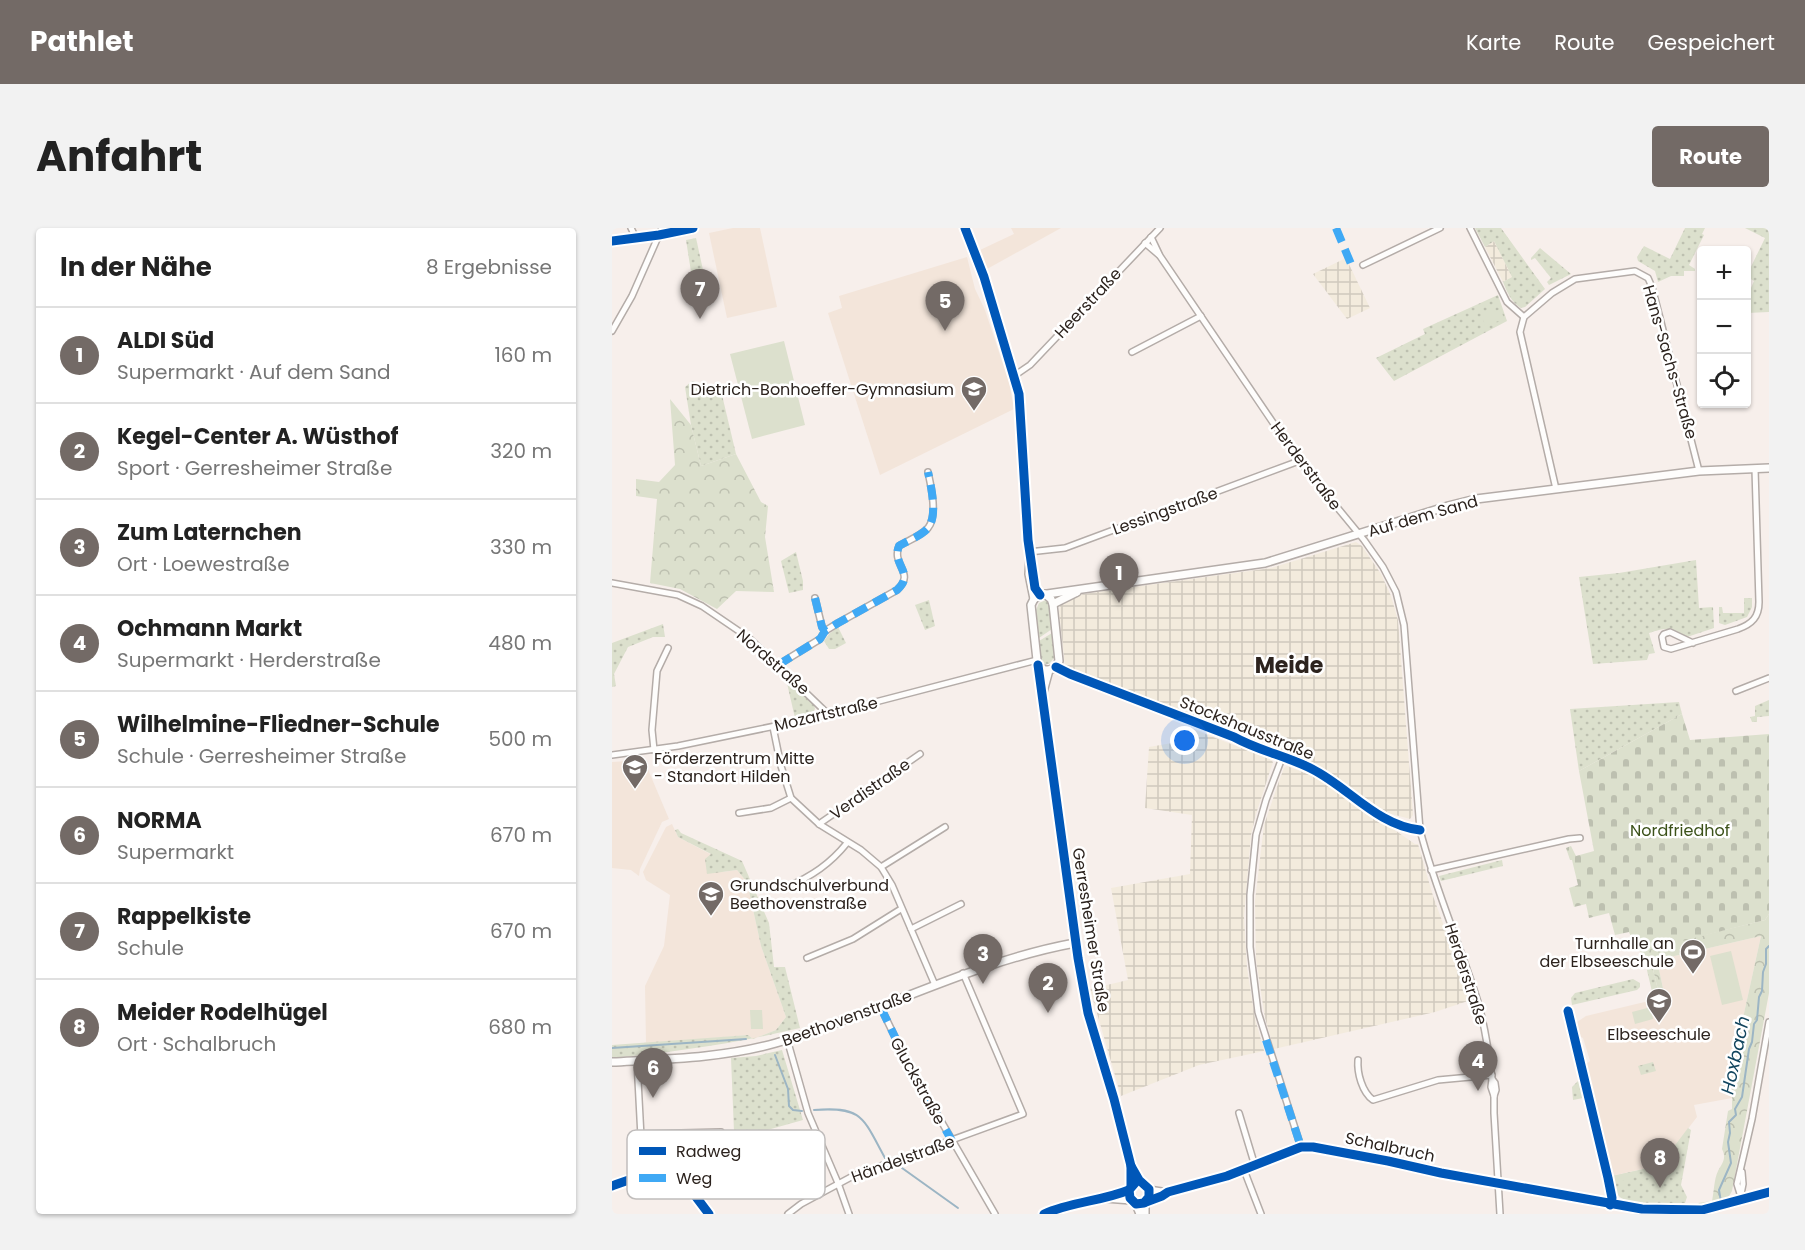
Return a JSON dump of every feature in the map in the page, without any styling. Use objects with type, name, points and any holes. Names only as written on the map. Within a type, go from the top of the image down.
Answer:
[{"type":"street","points":[[631,228],[636,238]]},
{"type":"street","points":[[612,331],[632,296],[662,228]]},
{"type":"street","points":[[612,241],[659,236],[693,228]]},
{"type":"street","name":"Gerresheimer Straße","points":[[965,228],[984,277],[1021,405],[1030,555],[1029,574],[1040,596]]},
{"type":"street","name":"Heerstraße","points":[[1014,376],[1030,365],[1160,228]]},
{"type":"street","points":[[1363,265],[1440,228]]},
{"type":"street","points":[[1470,228],[1507,302],[1524,317],[1520,332],[1556,489]]},
{"type":"street","name":"Herderstraße","points":[[1151,237],[1160,256],[1299,461],[1359,535],[1390,579],[1401,608],[1407,653],[1420,830],[1431,870],[1478,1002],[1487,1040],[1492,1077],[1496,1087],[1494,1096],[1500,1214]]},
{"type":"street","name":"Herderstraße","points":[[1145,243],[1160,256]]},
{"type":"street","name":"Hans-Sachs-Straße","points":[[1524,317],[1552,293],[1575,279],[1635,271],[1648,278],[1661,319],[1699,471]]},
{"type":"street","points":[[1132,352],[1201,316]]},
{"type":"street","name":"Lessingstraße","points":[[1030,555],[1065,548],[1299,461]]},
{"type":"street","name":"Auf dem Sand","points":[[1040,596],[1265,563],[1467,501],[1699,471],[1769,468]]},
{"type":"street","points":[[1693,643],[1670,632],[1662,637],[1664,647],[1671,649],[1693,643],[1749,626],[1757,614],[1759,602],[1755,469]]},
{"type":"street","points":[[778,665],[820,639],[825,631],[904,584],[904,572],[897,558],[897,551],[899,546],[927,529],[931,523],[934,502],[928,472]]},
{"type":"street","name":"Nordstraße","points":[[612,583],[663,592],[691,600],[749,638],[829,715]]},
{"type":"street","name":"Auf dem Sand","points":[[1053,604],[1083,590]]},
{"type":"street","name":"Gerresheimer Straße","points":[[1040,596],[1051,598],[1053,604],[1059,661],[1052,669],[1042,694]]},
{"type":"street","name":"Gerresheimer Straße","points":[[1040,596],[1031,605],[1075,942],[1088,1013],[1131,1166],[1141,1183]]},
{"type":"street","points":[[815,598],[825,631]]},
{"type":"street","points":[[654,750],[652,730],[657,671],[668,648]]},
{"type":"street","points":[[1038,662],[1045,670],[1052,669]]},
{"type":"street","name":"Mozartstraße","points":[[612,755],[654,750],[829,715],[1038,662]]},
{"type":"street","name":"Stockshausstraße","points":[[1052,669],[1310,768],[1395,825],[1420,830]]},
{"type":"street","points":[[1736,691],[1769,678]]},
{"type":"street","name":"Verdistraße","points":[[773,727],[781,766],[791,798],[819,824],[867,854],[881,867],[892,885],[935,985]]},
{"type":"street","name":"Verdistraße","points":[[819,824],[920,754]]},
{"type":"street","points":[[1282,758],[1260,816],[1256,835],[1250,895],[1250,947],[1258,1012],[1301,1147]]},
{"type":"street","points":[[739,813],[771,808],[791,798]]},
{"type":"street","points":[[881,867],[945,827]]},
{"type":"street","points":[[1431,870],[1569,838],[1580,838]]},
{"type":"street","name":"Verdistraße","points":[[787,887],[816,873],[847,843]]},
{"type":"street","points":[[911,928],[961,904]]},
{"type":"street","points":[[807,958],[853,939],[901,909]]},
{"type":"street","name":"Beethovenstraße","points":[[612,1062],[719,1054],[759,1047],[881,1008],[963,973],[1020,955],[1075,942]]},
{"type":"street","name":"Händelstraße","points":[[825,1190],[879,1166],[1023,1114],[963,973]]},
{"type":"street","name":"Gluckstraße","points":[[881,1008],[908,1064],[995,1214]]},
{"type":"street","points":[[1568,1011],[1608,1178],[1612,1198],[1610,1205]]},
{"type":"street","points":[[1741,1197],[1737,1184],[1742,1170],[1769,1022]]},
{"type":"street","points":[[787,1039],[808,1113],[815,1130]]},
{"type":"street","points":[[1358,1060],[1359,1074],[1367,1095],[1373,1100],[1437,1080],[1492,1077]]},
{"type":"street","points":[[637,1061],[641,1130]]},
{"type":"street","points":[[1239,1113],[1255,1166]]},
{"type":"street","name":"Schalbruch","points":[[1146,1202],[1168,1192],[1244,1170],[1301,1147],[1313,1147],[1440,1173],[1642,1209],[1702,1210],[1725,1205],[1741,1197],[1769,1192]]},
{"type":"street","points":[[825,1153],[849,1214]]},
{"type":"street","name":"Gerresheimer Straße","points":[[1130,1188],[1131,1166]]},
{"type":"street","points":[[1244,1170],[1261,1214]]},
{"type":"street","points":[[612,1186],[627,1181]]},
{"type":"street","points":[[1046,1213],[1070,1204],[1103,1198],[1130,1188],[1136,1183],[1141,1183],[1149,1190],[1145,1214]]},
{"type":"street","points":[[1130,1188],[1129,1196],[1140,1214]]},
{"type":"street","name":"Schalbruch","points":[[1149,1190],[1168,1192]]},
{"type":"street","points":[[1103,1198],[1146,1202]]},
{"type":"street","points":[[697,1199],[709,1214]]},
{"type":"street","name":"Händelstraße","points":[[788,1214],[810,1199]]},
{"type":"shaded area","points":[[733,228],[760,228],[777,307],[727,318],[709,233]]},
{"type":"shaded area","points":[[1011,228],[1061,228],[987,269],[980,250],[1014,234]]},
{"type":"shaded area","points":[[1494,241],[1512,277],[1503,282],[1485,247]]},
{"type":"shaded area","points":[[967,257],[975,289],[985,310],[1009,382],[1014,409],[880,475],[828,313],[842,308],[839,296]]},
{"type":"shaded area","points":[[1346,258],[1370,308],[1347,319],[1313,274]]},
{"type":"shaded area","points":[[1356,542],[1362,546],[1381,574],[1398,620],[1413,815],[1410,819],[1388,813],[1318,767],[1065,666],[1059,612],[1060,606],[1065,601],[1083,594],[1271,568]]},
{"type":"shaded area","points":[[1187,727],[1273,762],[1251,835],[1244,917],[1247,968],[1255,1018],[1264,1051],[1199,1065],[1121,1096],[1090,989],[1128,980],[1111,888],[1190,874],[1192,815],[1145,808],[1149,747],[1178,742]]},
{"type":"shaded area","name":"Förderzentrum Mitte - Standort Hilden","points":[[644,760],[669,819],[662,822],[640,869],[639,876],[631,870],[612,868],[612,762]]},
{"type":"shaded area","points":[[1287,766],[1320,779],[1418,844],[1433,896],[1471,1000],[1435,1012],[1274,1049],[1265,1018],[1256,960],[1255,901],[1264,825],[1284,768]]},
{"type":"shaded area","name":"Grundschulverbund Beethovenstraße","points":[[672,824],[678,837],[712,855],[723,872],[737,870],[747,882],[761,946],[786,1017],[776,1030],[753,1039],[748,1035],[646,1044],[645,986],[664,946],[670,895],[646,880],[643,872],[666,827]]},
{"type":"shaded area","name":"Elbseeschule","points":[[1761,936],[1732,1068],[1732,1098],[1694,1105],[1697,1117],[1660,1165],[1612,1176],[1585,1065],[1590,1061],[1583,1038],[1579,1036],[1577,1022],[1586,1016],[1653,1000],[1653,996],[1664,993],[1657,960]]},
{"type":"green space","points":[[1475,228],[1501,228],[1545,289],[1525,307],[1521,308],[1515,303],[1506,289],[1503,282],[1512,277],[1494,241],[1485,247]]},
{"type":"green space","points":[[1685,228],[1705,228],[1702,234],[1704,235],[1689,265],[1695,271],[1684,271],[1684,276],[1671,276],[1658,282],[1655,271],[1638,261],[1637,257],[1644,246],[1670,259]]},
{"type":"green space","points":[[1745,228],[1769,228],[1769,312],[1751,313],[1751,288],[1754,281],[1751,279],[1751,267],[1765,238]]},
{"type":"green space","points":[[696,238],[707,288],[694,291],[686,240]]},
{"type":"green space","points":[[1540,248],[1571,274],[1549,285],[1547,282],[1551,278],[1535,258],[1531,260]]},
{"type":"green space","points":[[1498,295],[1507,321],[1394,381],[1376,358],[1425,334],[1423,329]]},
{"type":"green space","points":[[1501,309],[1504,319],[1485,326],[1482,316]]},
{"type":"green space","points":[[784,341],[805,425],[752,439],[730,354]]},
{"type":"green space","points":[[692,381],[710,385],[722,395],[736,454],[701,466],[685,387]]},
{"type":"green space","points":[[670,399],[691,425],[701,466],[736,454],[761,502],[768,506],[765,537],[774,592],[736,591],[717,609],[680,589],[650,583],[657,499],[636,496],[636,479],[659,482],[675,465]]},
{"type":"green space","points":[[796,552],[803,590],[789,593],[781,561]]},
{"type":"green space","points":[[1696,560],[1699,608],[1713,607],[1714,628],[1687,637],[1669,629],[1655,631],[1649,633],[1655,653],[1649,654],[1647,660],[1593,664],[1579,577]]},
{"type":"green space","points":[[1744,598],[1752,598],[1752,607],[1747,617],[1725,625],[1719,623],[1719,607],[1722,607],[1723,613],[1744,613]]},
{"type":"green space","points":[[929,600],[935,626],[925,630],[915,605]]},
{"type":"green space","points":[[1046,600],[1050,605],[1052,629],[1039,638],[1036,610],[1039,603]]},
{"type":"green space","points":[[663,624],[665,637],[653,637],[628,647],[614,674],[616,686],[612,687],[612,643]]},
{"type":"green space","points":[[838,627],[846,643],[835,649],[829,649],[824,641]]},
{"type":"green space","points":[[1052,633],[1054,658],[1049,664],[1044,664],[1041,661],[1039,641]]},
{"type":"green space","points":[[786,679],[814,704],[815,709],[812,714],[795,718]]},
{"type":"green space","points":[[1769,700],[1769,716],[1757,717],[1757,722],[1752,722],[1750,717],[1755,716],[1755,706]]},
{"type":"green space","points":[[1679,702],[1682,714],[1579,771],[1570,709]]},
{"type":"green space","name":"Nordfriedhof","points":[[1682,714],[1690,740],[1769,734],[1769,914],[1765,920],[1643,951],[1642,947],[1636,949],[1629,932],[1615,935],[1609,913],[1589,918],[1586,904],[1574,907],[1569,888],[1578,885],[1572,860],[1566,848],[1571,846],[1576,856],[1594,851],[1579,771]]},
{"type":"green space","points":[[678,829],[681,833],[742,861],[769,923],[774,967],[785,967],[800,1028],[757,1037],[776,1030],[786,1017],[761,946],[747,882],[737,870],[707,874],[705,859],[711,854],[678,837],[675,830]]},
{"type":"green space","points":[[1502,860],[1503,866],[1441,881],[1439,876]]},
{"type":"green space","points":[[1769,914],[1769,993],[1732,1191],[1723,1200],[1700,1205],[1698,1203],[1712,1201],[1716,1178],[1724,1158],[1722,1149],[1728,1111],[1732,1109],[1732,1068],[1761,936],[1657,960],[1664,993],[1659,994],[1652,965],[1646,966],[1639,948],[1642,947],[1643,950],[1765,920]]},
{"type":"green space","points":[[1731,951],[1743,1000],[1722,1005],[1710,956]]},
{"type":"green space","points":[[1652,965],[1659,994],[1653,996],[1646,966]]},
{"type":"green space","points":[[1633,979],[1640,983],[1637,990],[1572,1005],[1571,998],[1575,993]]},
{"type":"green space","points":[[1651,1007],[1653,1019],[1635,1024],[1632,1012]]},
{"type":"green space","points":[[750,1010],[762,1010],[763,1029],[751,1029]]},
{"type":"green space","points":[[748,1035],[752,1038],[683,1050],[612,1058],[612,1045]]},
{"type":"green space","points":[[782,1050],[803,1120],[768,1130],[734,1130],[731,1058],[756,1056]]},
{"type":"green space","points":[[1653,1062],[1656,1071],[1641,1075],[1638,1066]]},
{"type":"green space","points":[[1579,1080],[1583,1098],[1573,1100],[1572,1087]]},
{"type":"green space","points":[[1688,1128],[1691,1130],[1681,1185],[1687,1197],[1685,1203],[1639,1202],[1622,1199],[1615,1188],[1613,1176],[1660,1165]]},
{"type":"green space","points":[[1636,1171],[1633,1178],[1614,1183],[1612,1176]]},
{"type":"waterway","name":"Hoxbach","points":[[1721,1202],[1719,1190],[1731,1163],[1728,1142],[1729,1122],[1736,1115],[1735,1109],[1742,1097],[1749,1049],[1762,991],[1766,949],[1769,946]]},
{"type":"waterway","points":[[612,1048],[746,1039]]},
{"type":"waterway","points":[[775,1055],[788,1089],[789,1106],[793,1110],[802,1111]]},
{"type":"waterway","points":[[814,1110],[843,1110],[860,1118],[872,1133],[885,1158]]},
{"type":"waterway","points":[[902,1168],[958,1208]]},
{"type":"marked path","points":[[1336,228],[1351,264]]},
{"type":"marked path","points":[[778,665],[820,639],[825,631],[897,590],[902,584],[904,574],[897,553],[899,546],[925,531],[933,516],[928,472]]},
{"type":"marked path","points":[[815,598],[825,631]]},
{"type":"marked path","points":[[881,1008],[908,1064],[952,1141]]},
{"type":"marked path","points":[[1266,1040],[1301,1147]]},
{"type":"cycle path","points":[[612,241],[693,228]]},
{"type":"cycle path","points":[[965,228],[984,277],[1019,394],[1028,540],[1035,588],[1040,595]]},
{"type":"cycle path","points":[[1038,665],[1078,958],[1088,1013],[1131,1166],[1131,1187]]},
{"type":"cycle path","points":[[1056,667],[1302,764],[1325,777],[1377,814],[1405,827],[1420,830]]},
{"type":"cycle path","points":[[1568,1011],[1608,1178],[1612,1198],[1610,1205]]},
{"type":"cycle path","points":[[1146,1202],[1168,1192],[1227,1176],[1301,1147],[1313,1147],[1441,1173],[1642,1209],[1702,1210],[1769,1192]]},
{"type":"cycle path","points":[[1131,1166],[1139,1180],[1149,1189],[1149,1197],[1144,1203],[1136,1204],[1130,1198],[1129,1190],[1135,1183]]},
{"type":"cycle path","points":[[612,1186],[627,1181]]},
{"type":"cycle path","points":[[1044,1214],[1129,1190]]},
{"type":"cycle path","points":[[697,1199],[709,1214]]},
{"type":"place","name":"Rappelkiste","points":[[700,319]]},
{"type":"place","name":"Wilhelmine-Fliedner-Schule","points":[[945,331]]},
{"type":"place","name":"Dietrich-Bonhoeffer-Gymnasium","points":[[974,412]]},
{"type":"place","name":"ALDI Süd","points":[[1119,603]]},
{"type":"place","name":"Förderzentrum Mitte - Standort Hilden","points":[[635,790]]},
{"type":"place","name":"Grundschulverbund Beethovenstraße","points":[[711,917]]},
{"type":"place","name":"Turnhalle an der Elbseeschule","points":[[1693,975]]},
{"type":"place","name":"Zum Laternchen","points":[[983,984]]},
{"type":"place","name":"Kegel-Center A. Wüsthof","points":[[1048,1013]]},
{"type":"place","name":"Elbseeschule","points":[[1659,1024]]},
{"type":"place","name":"Ochmann Markt","points":[[1478,1091]]},
{"type":"place","name":"NORMA","points":[[653,1098]]},
{"type":"place","name":"Meider Rodelhügel","points":[[1660,1188]]},
{"type":"district","name":"Meide","points":[[1289,665]]}]
